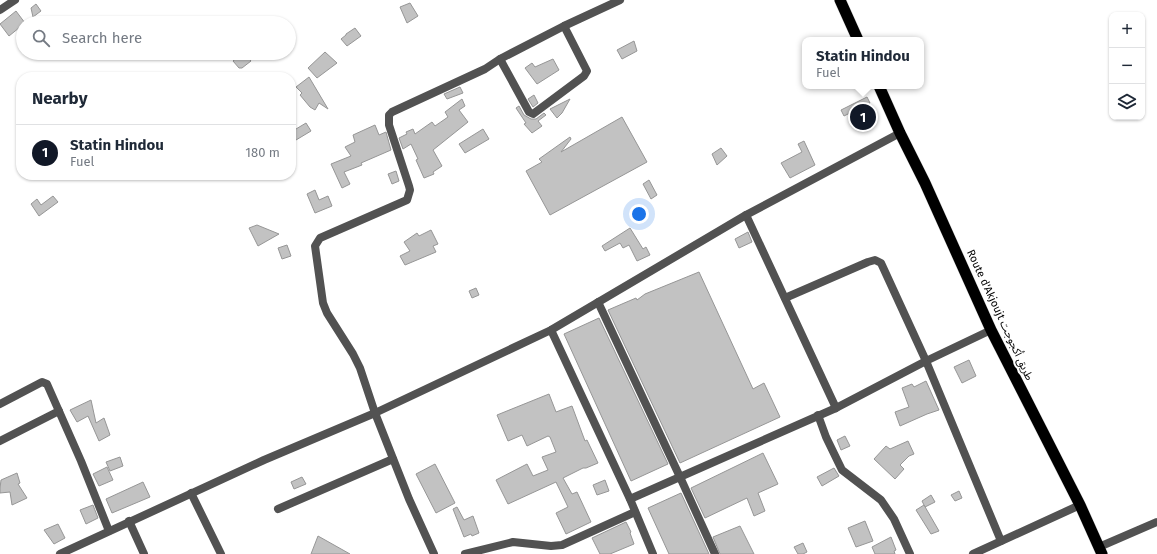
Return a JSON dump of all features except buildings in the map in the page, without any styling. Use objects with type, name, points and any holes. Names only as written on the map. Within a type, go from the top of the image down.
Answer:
[{"type":"highway","points":[[840,0],[857,37]]},
{"type":"highway","name":"Route d'Akjoujt طريق أكجوجت","points":[[880,89],[900,133],[929,190],[991,330],[1080,505],[1101,550]]},
{"type":"street","points":[[0,10],[15,0]]},
{"type":"street","points":[[434,554],[393,459],[375,413],[360,368],[353,354],[327,313],[323,303],[315,246],[320,238],[407,200],[410,186],[389,125],[389,115],[392,112],[485,69],[500,59],[564,26],[620,0]]},
{"type":"street","points":[[500,59],[529,112],[533,114],[584,76],[587,71],[564,26]]},
{"type":"street","points":[[60,554],[264,460],[375,413],[552,330],[746,215],[900,133]]},
{"type":"street","points":[[746,215],[836,408]]},
{"type":"street","points":[[785,298],[868,262],[875,260],[882,263],[926,361],[1001,541]]},
{"type":"street","points":[[598,302],[715,554]]},
{"type":"street","points":[[552,330],[630,499],[653,554]]},
{"type":"street","points":[[630,499],[836,408],[926,361],[991,330]]},
{"type":"street","points":[[0,404],[44,382],[47,384],[81,461],[109,531]]},
{"type":"street","points":[[0,441],[59,411]]},
{"type":"street","points":[[818,415],[826,437],[842,470],[881,500],[894,519],[910,554]]},
{"type":"street","points":[[278,509],[393,459]]},
{"type":"street","points":[[191,493],[220,554]]},
{"type":"street","points":[[973,554],[1080,505]]},
{"type":"street","points":[[465,554],[513,542],[551,546],[562,545],[635,512]]},
{"type":"street","points":[[129,521],[144,554]]},
{"type":"street","points":[[1101,550],[1157,522]]},
{"type":"place","name":"Statin Hindou","points":[[863,117]]}]
